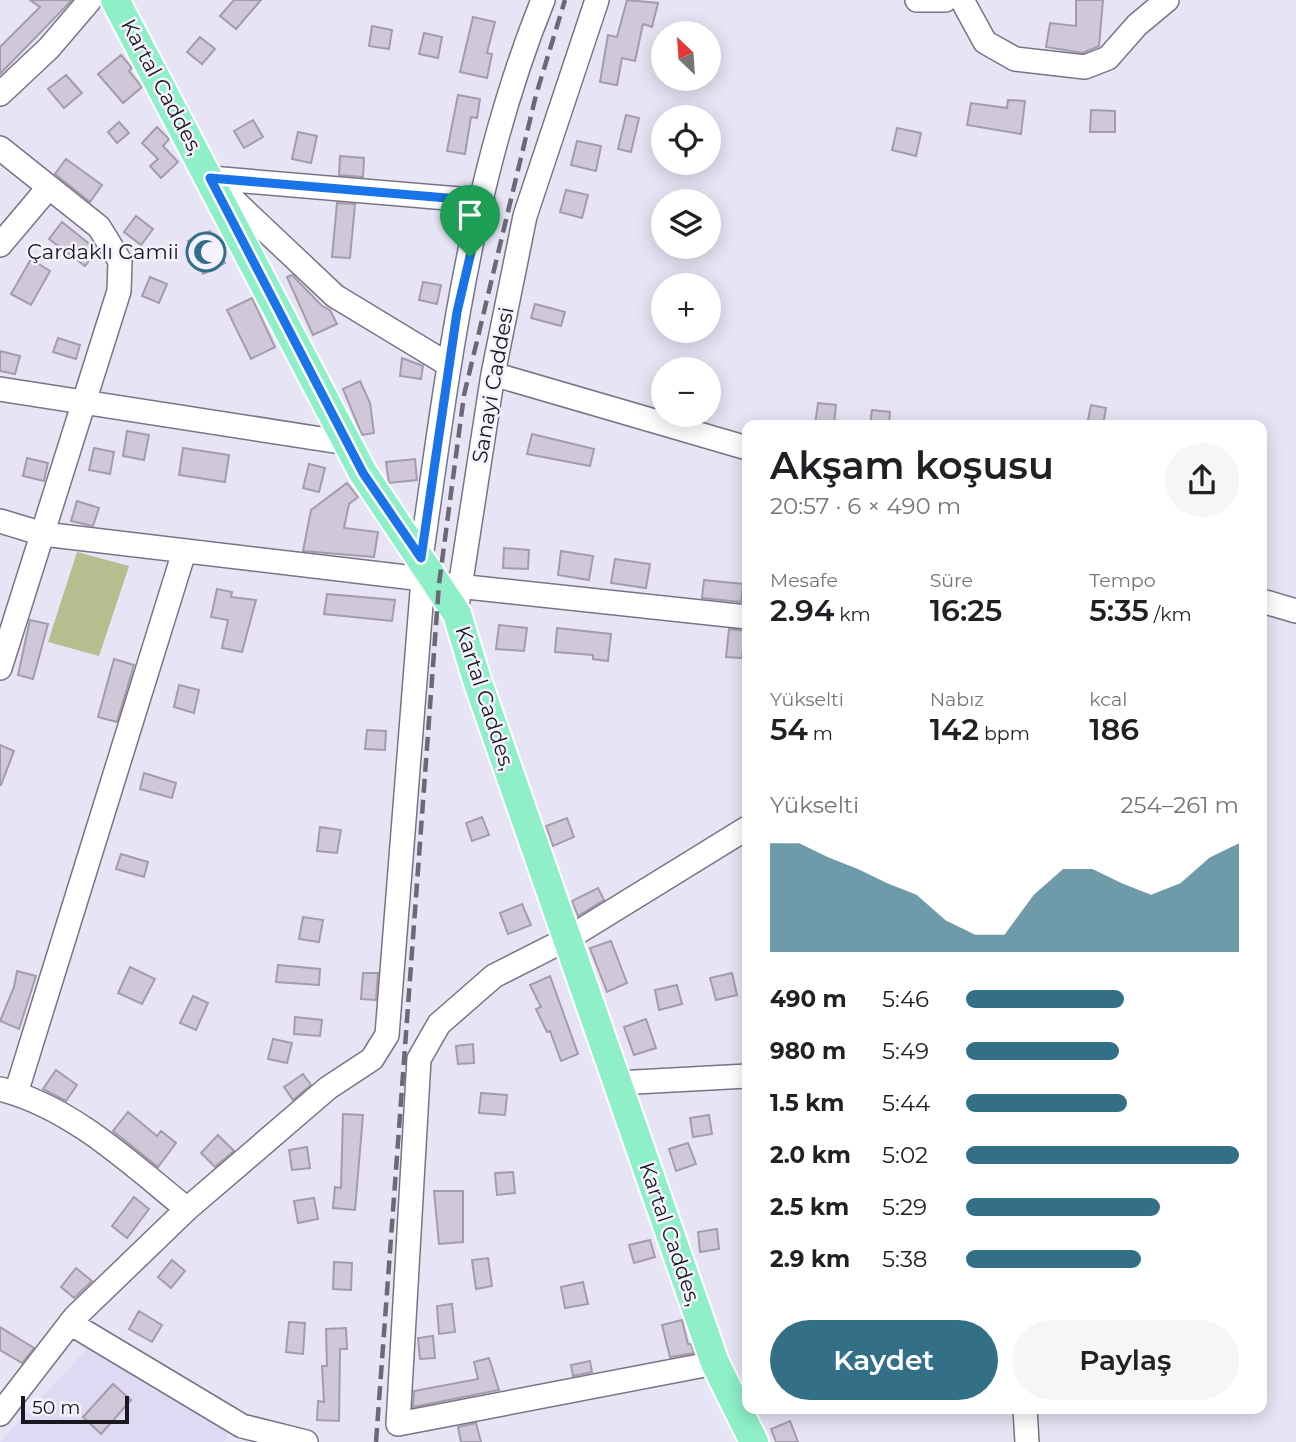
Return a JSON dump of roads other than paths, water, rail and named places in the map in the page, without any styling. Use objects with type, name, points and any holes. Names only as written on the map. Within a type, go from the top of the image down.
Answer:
[{"type":"main road","name":"Kartal Caddes,","points":[[115,0],[363,473],[440,584],[715,1363],[754,1442]]},
{"type":"street","points":[[0,94],[49,48],[90,0]]},
{"type":"street","points":[[0,1414],[70,1323],[187,1209],[328,1088],[372,1059],[387,1035],[440,584],[449,365],[457,312],[515,68],[543,0]]},
{"type":"street","name":"Sanayi Caddesi","points":[[440,584],[493,373],[525,216],[597,0]]},
{"type":"street","points":[[917,0],[945,0]]},
{"type":"street","points":[[962,0],[985,42],[1015,59],[1085,66],[1108,58],[1137,25],[1167,0]]},
{"type":"street","points":[[0,148],[99,227],[120,261],[119,291],[0,668]]},
{"type":"street","points":[[210,178],[483,201]]},
{"type":"street","points":[[210,178],[335,296],[449,365]]},
{"type":"street","points":[[0,245],[49,187]]},
{"type":"street","points":[[493,373],[742,447]]},
{"type":"street","points":[[0,389],[347,443]]},
{"type":"street","points":[[0,522],[43,534],[184,552],[440,584],[742,616]]},
{"type":"street","points":[[184,552],[8,1091],[90,1131],[187,1209]]},
{"type":"street","points":[[1267,602],[1296,611]]},
{"type":"street","points":[[715,1363],[398,1424],[419,1059],[439,1024],[494,976],[567,939],[742,831]]},
{"type":"street","points":[[617,1083],[742,1076]]},
{"type":"street","points":[[70,1323],[242,1426],[306,1442]]},
{"type":"street","points":[[1025,1414],[1027,1442]]},
{"type":"railway","points":[[376,1442],[439,584],[464,395],[536,95],[565,0]]},
{"type":"place","name":"Çardaklı Camii","points":[[206,252]]}]
